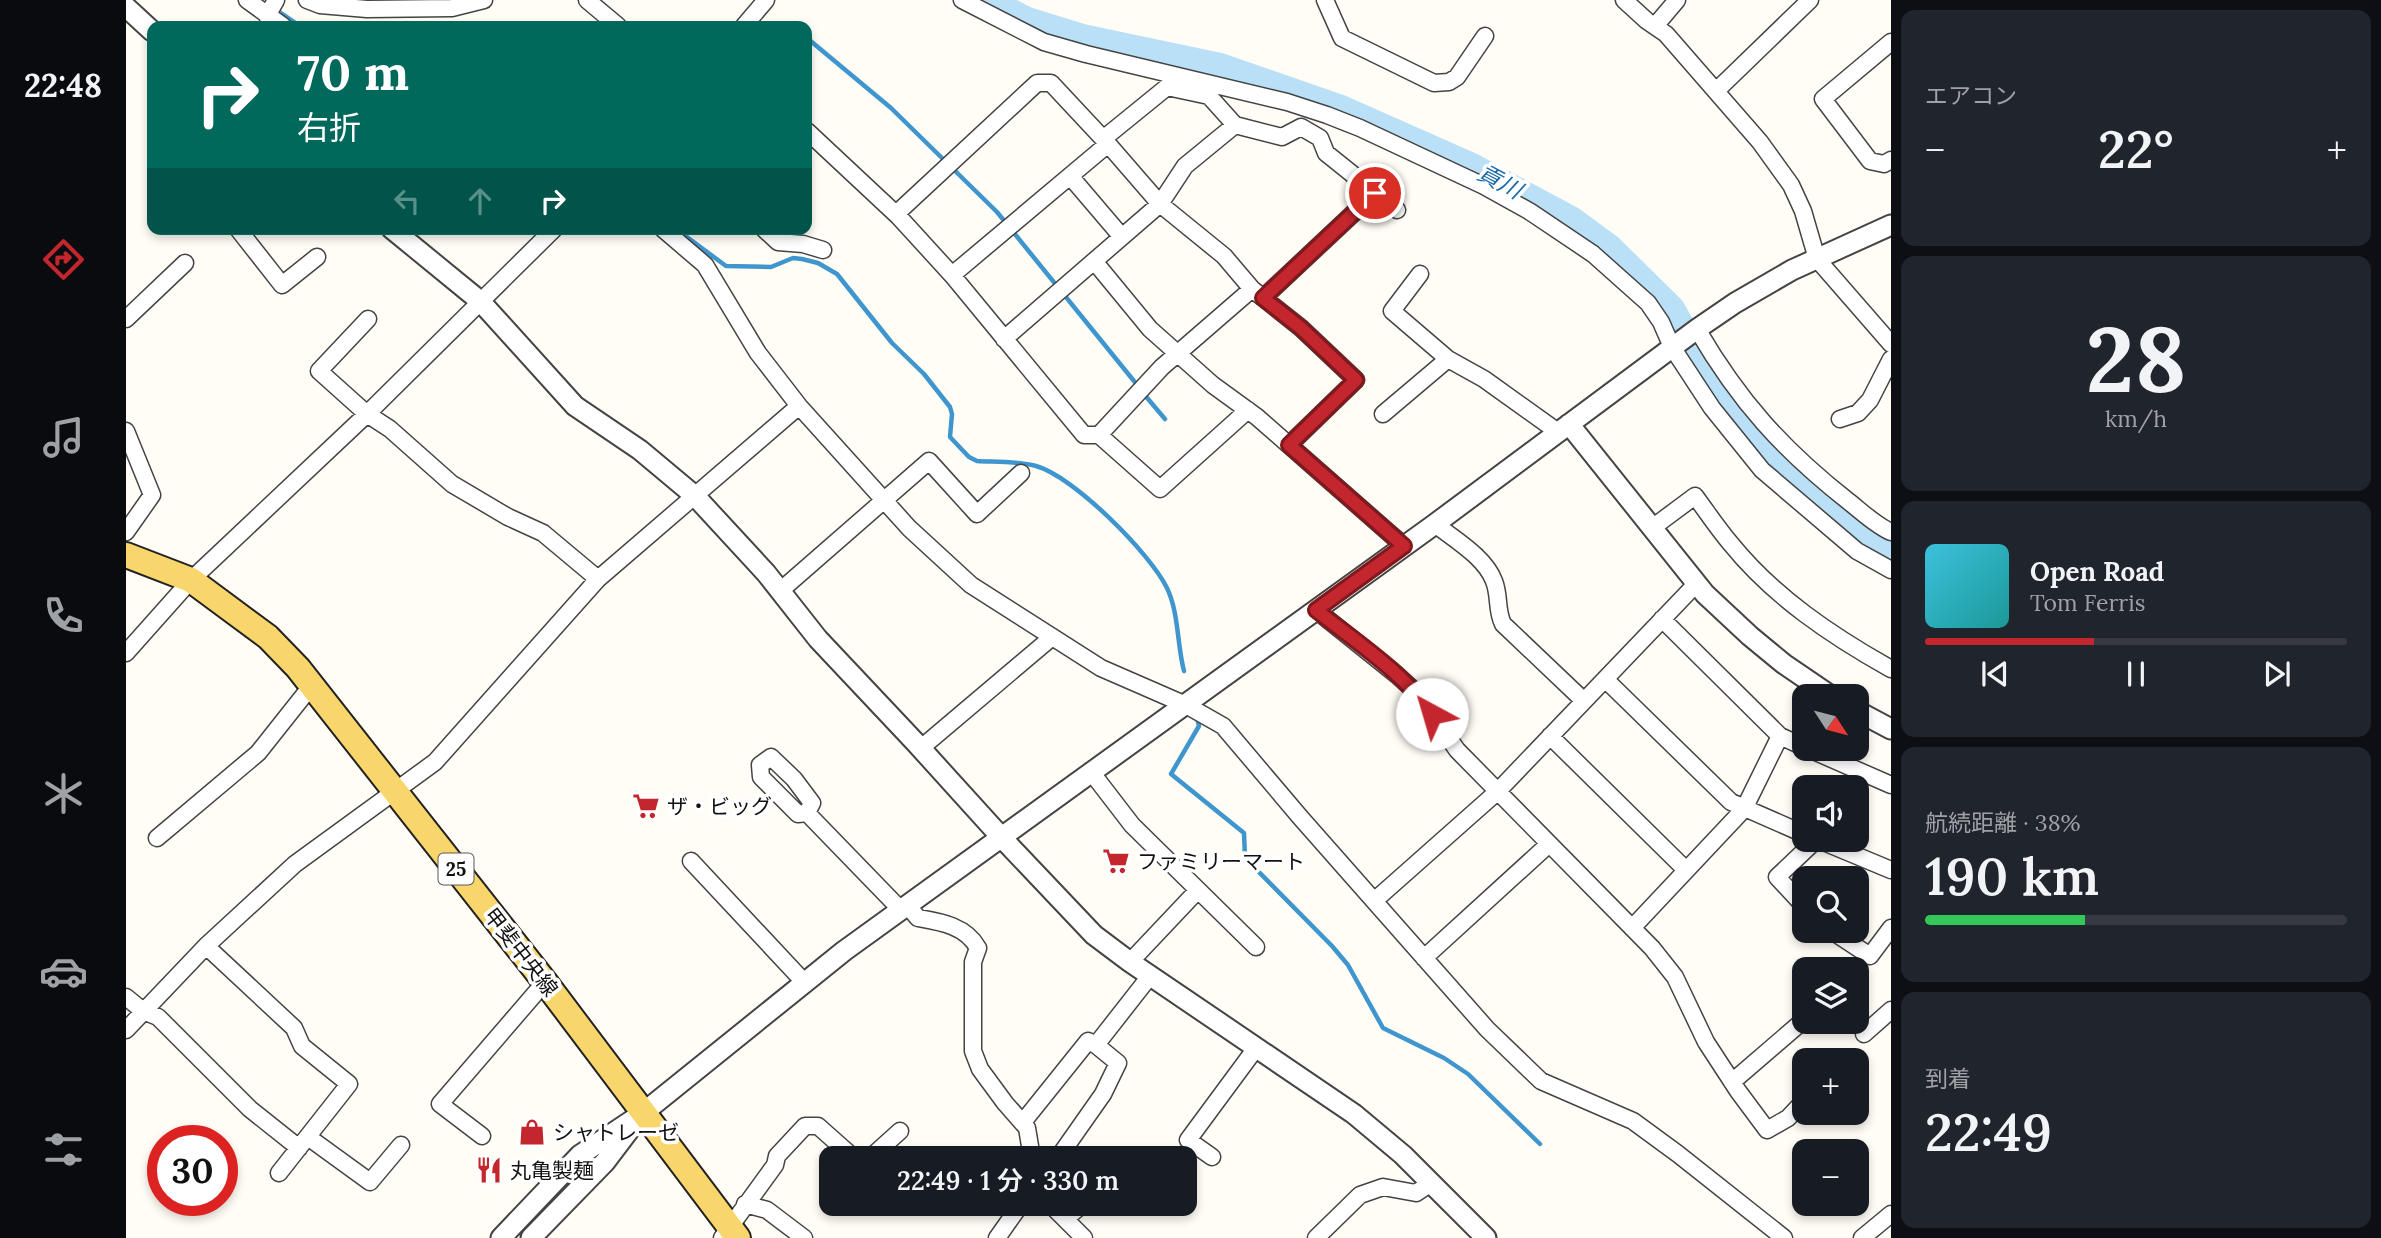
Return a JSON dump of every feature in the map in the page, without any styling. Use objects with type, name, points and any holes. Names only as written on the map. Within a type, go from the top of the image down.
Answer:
[{"type":"main road","name":"甲斐中央線","points":[[126,555],[191,580],[268,637],[312,685],[545,982],[730,1234]]},
{"type":"street","points":[[247,0],[271,10]]},
{"type":"street","points":[[307,0],[320,5],[367,9],[452,8],[484,0]]},
{"type":"street","points":[[587,0],[612,21]]},
{"type":"street","points":[[748,21],[766,0]]},
{"type":"street","points":[[962,0],[1044,41],[1086,54],[1287,102],[1326,115],[1484,186],[1529,211],[1593,254],[1648,303],[1712,408],[1762,470],[1857,551],[1891,570]]},
{"type":"street","points":[[1325,0],[1342,38],[1434,83],[1449,82],[1457,77],[1485,36]]},
{"type":"street","points":[[1624,0],[1666,34],[1760,142],[1791,185],[1803,211],[1817,259],[1891,344]]},
{"type":"street","points":[[1655,26],[1677,0]]},
{"type":"street","points":[[1716,91],[1810,0]]},
{"type":"street","points":[[126,7],[147,26]]},
{"type":"street","points":[[1891,42],[1824,99],[1870,161],[1884,164],[1891,160]]},
{"type":"street","points":[[896,214],[1037,83],[1051,83],[1160,204],[1224,256],[1258,293],[1301,328],[1356,380],[1289,445]]},
{"type":"street","points":[[952,275],[1070,176],[1167,87],[1209,96],[1236,125],[1282,137],[1301,127],[1320,138],[1326,153],[1396,210]]},
{"type":"street","points":[[1004,339],[1160,204],[1185,166],[1236,125]]},
{"type":"street","points":[[812,136],[896,214],[952,275],[1084,435],[1099,435],[1160,489],[1248,410]]},
{"type":"street","points":[[1070,176],[1122,237]]},
{"type":"street","points":[[1099,435],[1178,353],[1258,293],[1375,193]]},
{"type":"street","points":[[500,1238],[580,1155],[643,1113],[904,907],[1435,524],[1697,329],[1792,270],[1891,225]]},
{"type":"street","points":[[243,235],[282,285],[317,257]]},
{"type":"street","points":[[399,235],[480,301],[575,406],[639,450],[695,496],[780,591],[818,639],[1094,935],[1354,1114],[1403,1155],[1486,1238]]},
{"type":"street","points":[[126,653],[191,580],[367,414],[548,235]]},
{"type":"street","points":[[670,235],[705,265],[758,353],[799,406],[909,528],[971,585],[1101,668],[1186,705],[1223,726],[1487,1030],[1541,1081],[1633,1121],[1784,1238]]},
{"type":"street","points":[[770,235],[778,242],[803,244],[823,250]]},
{"type":"street","points":[[1094,261],[1150,328],[1213,385],[1248,410],[1404,546]]},
{"type":"street","points":[[126,319],[185,263]]},
{"type":"street","points":[[1420,274],[1392,311],[1448,359],[1563,428],[1697,583],[1750,636],[1813,684]]},
{"type":"street","points":[[368,319],[319,371],[452,484],[508,517],[543,533],[598,579]]},
{"type":"street","points":[[1697,329],[1722,372],[1770,433],[1823,481],[1891,532]]},
{"type":"street","points":[[1383,414],[1448,359]]},
{"type":"street","points":[[1840,419],[1858,413],[1870,400],[1891,359]]},
{"type":"street","points":[[126,1030],[206,946],[295,864],[435,762],[598,579],[799,406]]},
{"type":"street","points":[[126,431],[152,495],[126,532]]},
{"type":"street","points":[[780,591],[929,461],[977,514],[1021,473]]},
{"type":"street","points":[[1652,528],[1695,496],[1732,545],[1782,596],[1836,637],[1891,669]]},
{"type":"street","points":[[1435,524],[1488,568],[1496,585],[1497,613],[1503,624],[1584,701]]},
{"type":"street","points":[[1374,901],[1497,792],[1697,583]]},
{"type":"street","points":[[1316,610],[1420,696],[1457,750],[1653,948],[1675,977],[1706,1042],[1767,1130],[1792,1114]]},
{"type":"street","points":[[1662,619],[1780,736],[1792,742]]},
{"type":"street","points":[[920,748],[1051,638]]},
{"type":"street","points":[[1605,679],[1731,802],[1792,829]]},
{"type":"street","points":[[157,838],[258,753],[312,685]]},
{"type":"street","points":[[1869,717],[1891,729]]},
{"type":"street","points":[[1550,736],[1686,870]]},
{"type":"street","points":[[1632,928],[1744,809],[1780,736]]},
{"type":"street","points":[[1836,761],[1891,785]]},
{"type":"street","points":[[1092,773],[1132,825],[1256,947]]},
{"type":"street","points":[[807,813],[918,918],[950,924],[973,939],[978,948],[973,962],[973,1051],[980,1069],[1027,1128],[1030,1146]]},
{"type":"street","points":[[1424,958],[1549,844]]},
{"type":"street","points":[[1792,893],[1777,877],[1804,852]]},
{"type":"street","points":[[1847,852],[1891,870]]},
{"type":"street","points":[[691,861],[805,983]]},
{"type":"street","points":[[1130,962],[1198,890]]},
{"type":"street","points":[[1850,943],[1870,956],[1891,928]]},
{"type":"street","points":[[206,946],[295,1028],[302,1046],[349,1084],[279,1174]]},
{"type":"street","points":[[1096,1045],[1150,975]]},
{"type":"street","points":[[482,1136],[440,1104],[545,982]]},
{"type":"street","points":[[126,997],[143,1011],[158,1017],[250,1109],[370,1182],[401,1145]]},
{"type":"street","points":[[1869,1030],[1891,1010]]},
{"type":"street","points":[[1732,1083],[1792,1030]]},
{"type":"street","points":[[1023,1122],[1088,1041],[1096,1045],[1118,1063],[1103,1094],[1066,1146]]},
{"type":"street","points":[[1212,1157],[1188,1140],[1256,1048]]},
{"type":"street","points":[[531,1238],[606,1162],[643,1113]]},
{"type":"street","points":[[730,1234],[745,1204],[775,1165],[777,1156],[805,1126],[818,1125],[842,1146]]},
{"type":"street","points":[[883,1146],[900,1131]]},
{"type":"street","points":[[1316,1238],[1360,1195],[1383,1187],[1416,1193],[1431,1183]]},
{"type":"street","points":[[745,1204],[766,1210],[804,1238]]},
{"type":"street","points":[[1862,1238],[1891,1213]]},
{"type":"street","points":[[998,1238],[1013,1216]]},
{"type":"street","points":[[1062,1216],[1084,1238]]},
{"type":"street","points":[[1065,1219],[1069,1216]]},
{"type":"waterway","name":"貢川","points":[[986,0],[1027,21],[1082,38],[1220,67],[1341,109],[1472,167],[1571,220],[1609,248],[1671,309],[1732,417],[1773,461],[1866,536],[1891,548]]},
{"type":"waterway","points":[[275,9],[293,21]]},
{"type":"waterway","points":[[812,42],[891,108],[997,212],[1138,386]]},
{"type":"waterway","points":[[684,235],[726,266],[771,267],[793,258],[818,263],[837,274],[892,343],[924,374],[950,407],[950,437],[969,457],[977,461],[1029,464],[1052,473],[1089,500],[1145,556],[1158,573],[1171,598],[1184,671]]},
{"type":"waterway","points":[[1143,393],[1165,419]]},
{"type":"waterway","points":[[1198,722],[1199,726],[1171,774],[1244,833],[1245,858],[1348,965],[1383,1028],[1444,1058],[1468,1074],[1540,1144]]},
{"type":"place","name":"ザ・ビッグ","points":[[646,806]]},
{"type":"place","name":"ファミリーマート","points":[[1116,861]]},
{"type":"place","name":"シャトレーゼ","points":[[532,1132]]},
{"type":"place","name":"丸亀製麺","points":[[489,1170]]},
{"type":"route","points":[[1375,193],[1263,298],[1301,328],[1356,380],[1289,445],[1404,546],[1316,610],[1397,675],[1420,696],[1432,714]]}]
